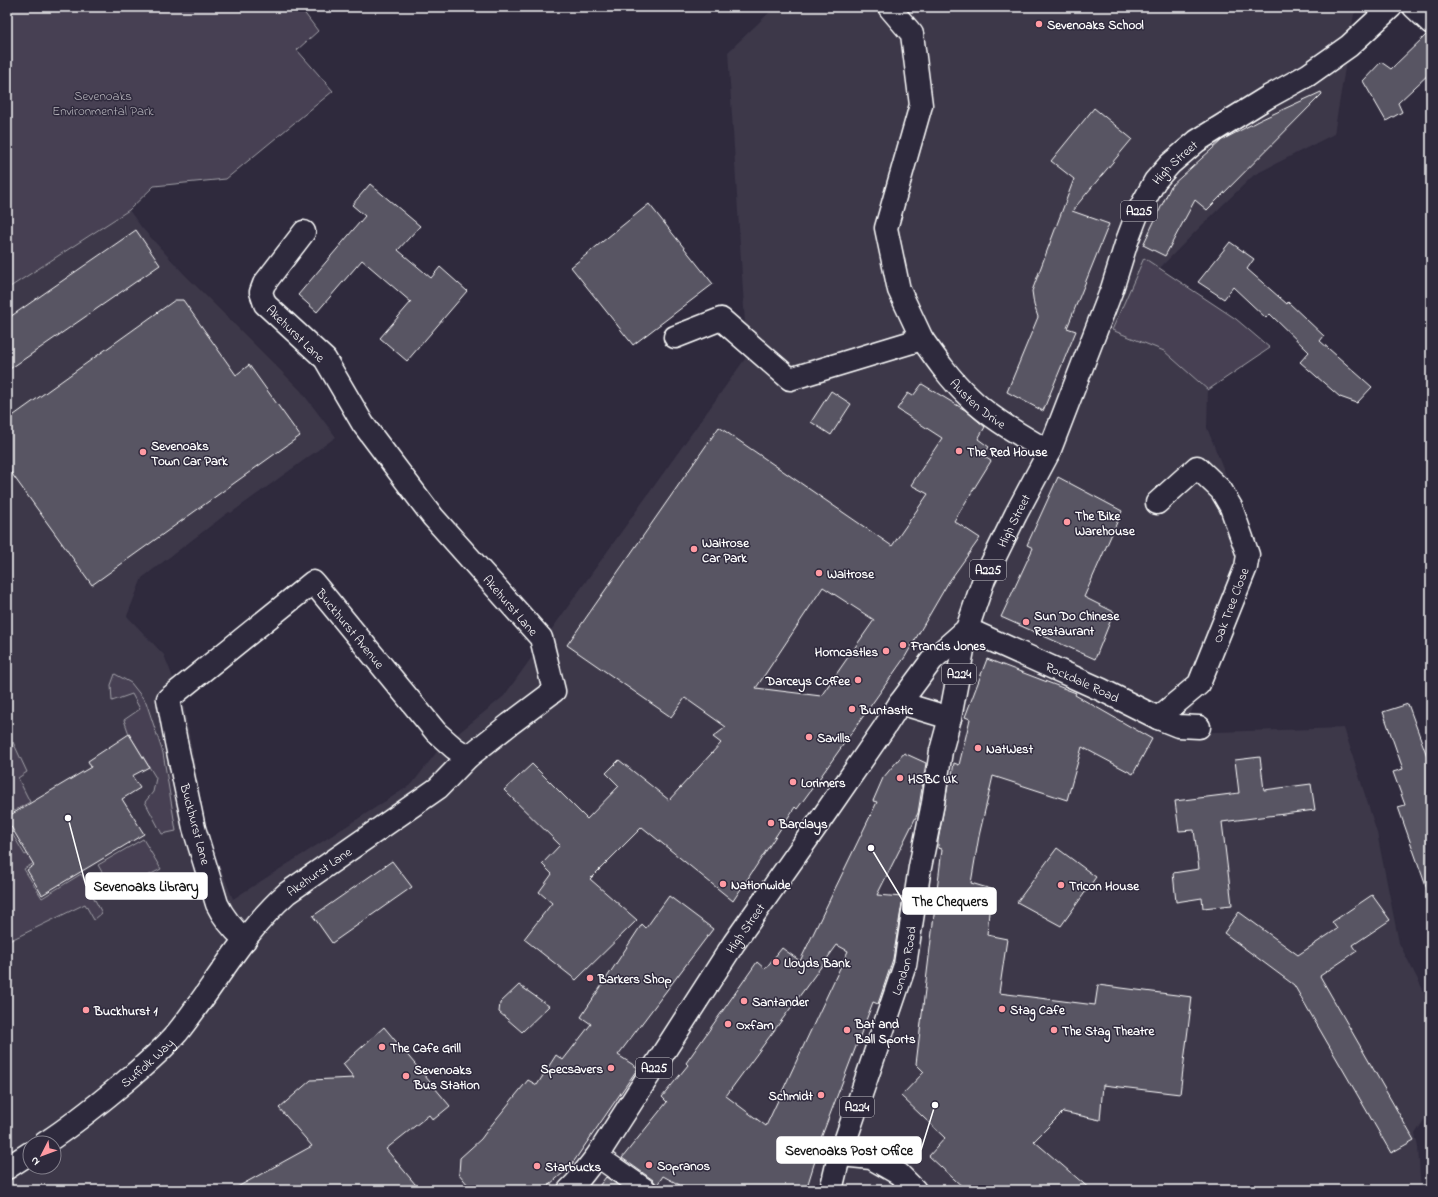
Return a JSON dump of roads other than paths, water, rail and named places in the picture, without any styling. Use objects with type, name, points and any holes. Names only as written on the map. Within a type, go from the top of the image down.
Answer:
[{"type":"street","name":"Austen Drive","points":[[890,7],[912,34],[921,105],[886,228],[899,290],[922,339],[947,374],[969,397],[1009,428],[1049,452]]},
{"type":"street","name":"High Street","points":[[569,1190],[597,1156],[734,943],[900,703],[932,660],[967,629],[984,579],[1049,452],[1112,289],[1138,212],[1155,181],[1170,164],[1197,141],[1268,97],[1308,75],[1349,46],[1391,7]]},
{"type":"street","points":[[1414,7],[1431,23]]},
{"type":"street","name":"Akehurst Lane","points":[[228,963],[277,902],[287,893],[426,797],[449,778],[468,758],[554,691],[540,638],[433,517],[363,424],[325,359],[265,304],[261,292],[264,284],[304,232]]},
{"type":"street","points":[[675,337],[721,320],[790,379],[922,339]]},
{"type":"street","name":"Oak Tree Close","points":[[1157,503],[1197,467],[1220,490],[1231,507],[1248,555],[1246,567],[1199,684],[1158,718]]},
{"type":"street","name":"Buckhurst Avenue","points":[[168,699],[313,582],[436,732],[468,758]]},
{"type":"street","name":"London Road","points":[[831,1190],[841,1155],[905,965],[920,867],[933,804],[941,751],[950,718],[967,629]]},
{"type":"street","name":"Rockdale Road","points":[[967,629],[1102,690],[1158,718],[1178,726],[1199,727]]},
{"type":"street","name":"Buckhurst Lane","points":[[168,699],[194,828],[217,904],[223,916],[232,928],[245,940]]},
{"type":"street","points":[[900,703],[950,718]]},
{"type":"street","name":"Suffolk Way","points":[[56,1135],[144,1067],[177,1033],[228,963]]},
{"type":"street","points":[[841,1155],[871,1158],[899,1174],[915,1190]]},
{"type":"street","points":[[597,1156],[646,1190]]},
{"type":"street","points":[[7,1168],[22,1158]]},
{"type":"place","name":"Sevenoaks School","points":[[1039,24]]},
{"type":"place","name":"The Red House","points":[[959,451]]},
{"type":"place","name":"Sevenoaks Town Car Park","points":[[143,452]]},
{"type":"place","name":"The Bike Warehouse","points":[[1067,522]]},
{"type":"place","name":"Waitrose Car Park","points":[[694,549]]},
{"type":"place","name":"Waitrose","points":[[819,573]]},
{"type":"place","name":"Sun Do Chinese Restaurant","points":[[1026,622]]},
{"type":"place","name":"Francis Jones","points":[[903,645]]},
{"type":"place","name":"Horncastles","points":[[886,651]]},
{"type":"place","name":"Darceys Coffee","points":[[858,680]]},
{"type":"place","name":"Buntastic","points":[[852,709]]},
{"type":"place","name":"Savills","points":[[809,737]]},
{"type":"place","name":"NatWest","points":[[978,748]]},
{"type":"place","name":"HSBC UK","points":[[900,778]]},
{"type":"place","name":"Lorimers","points":[[793,782]]},
{"type":"place","name":"Sevenoaks Library","points":[[68,818]]},
{"type":"place","name":"Barclays","points":[[771,823]]},
{"type":"place","name":"The Chequers","points":[[871,848]]},
{"type":"place","name":"Nationwide","points":[[723,884]]},
{"type":"place","name":"Tricon House","points":[[1061,885]]},
{"type":"place","name":"Lloyds Bank","points":[[776,962]]},
{"type":"place","name":"Barkers Shop","points":[[590,978]]},
{"type":"place","name":"Santander","points":[[744,1001]]},
{"type":"place","name":"Stag Cafe","points":[[1002,1009]]},
{"type":"place","name":"Buckhurst 1","points":[[86,1010]]},
{"type":"place","name":"Oxfam","points":[[728,1024]]},
{"type":"place","name":"Bat and Ball Sports","points":[[847,1030]]},
{"type":"place","name":"The Stag Theatre","points":[[1054,1030]]},
{"type":"place","name":"The Cafe Grill","points":[[382,1047]]},
{"type":"place","name":"Specsavers","points":[[611,1068]]},
{"type":"place","name":"Sevenoaks Bus Station","points":[[406,1076]]},
{"type":"place","name":"Schmidt","points":[[821,1095]]},
{"type":"place","name":"Sevenoaks Post Office","points":[[935,1105]]},
{"type":"place","name":"Sopranos","points":[[649,1165]]},
{"type":"place","name":"Starbucks","points":[[537,1166]]},
{"type":"park label","name":"Sevenoaks Environmental Park","points":[[103,102]]}]
